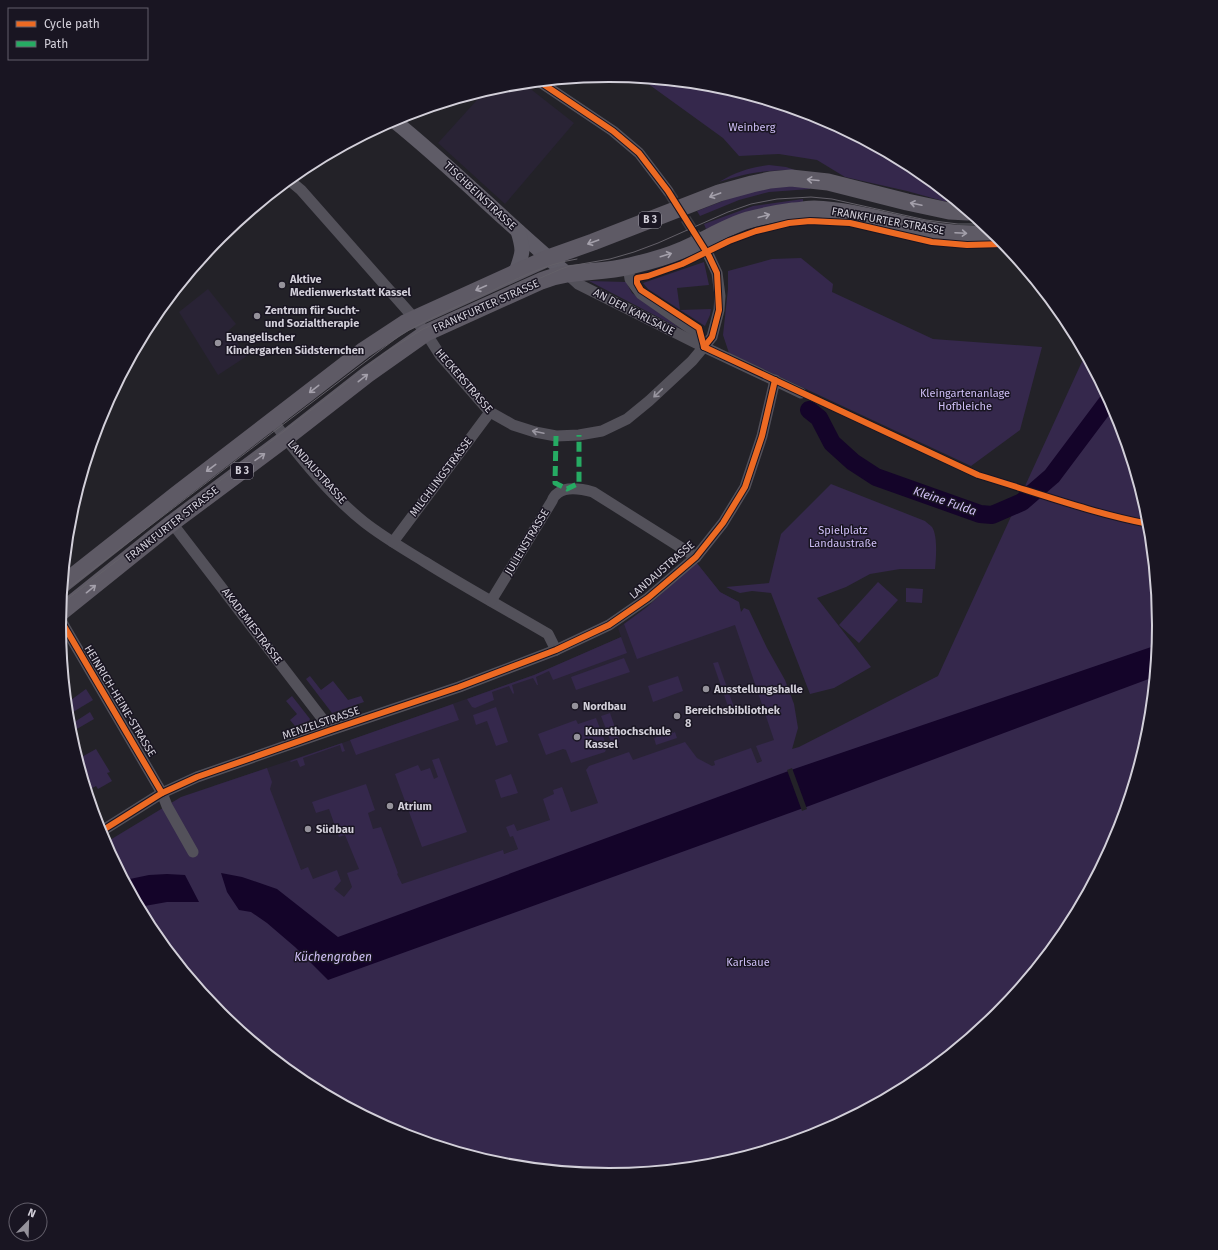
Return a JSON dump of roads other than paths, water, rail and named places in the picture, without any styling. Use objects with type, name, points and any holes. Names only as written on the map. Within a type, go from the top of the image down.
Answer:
[{"type":"main road","name":"TISCHBEINSTRASSE","points":[[398,124],[428,147],[518,231],[566,273]]},
{"type":"main road","name":"FRANKFURTER STRASSE","points":[[68,580],[176,494],[364,350],[414,318],[548,258],[720,193],[770,180],[791,178],[828,182],[907,202],[948,211],[961,212]]},
{"type":"main road","name":"FRANKFURTER STRASSE","points":[[66,608],[172,523],[286,438],[368,374],[426,333],[553,276],[566,273],[628,266],[681,250],[747,220],[772,214],[813,209],[848,212],[915,228],[945,232],[985,233]]},
{"type":"main road","points":[[516,272],[523,252],[518,231]]},
{"type":"street","points":[[546,86],[613,131],[639,153],[668,191]]},
{"type":"street","name":"HECKERSTRASSE","points":[[293,184],[414,318],[426,333],[440,356],[490,412],[513,425],[556,436],[579,435],[602,431],[627,419],[650,401],[704,348],[712,337],[719,310],[717,272],[710,256]]},
{"type":"street","name":"AN DER KARLSAUE","points":[[628,266],[630,279],[641,294],[694,331],[704,348]]},
{"type":"street","name":"AN DER KARLSAUE","points":[[566,273],[578,284],[704,348],[800,393]]},
{"type":"street","name":"LANDAUSTRASSE","points":[[273,420],[286,438],[331,491],[364,522],[393,542],[548,634],[556,650],[614,622],[648,598],[696,557],[723,524],[745,487],[762,436],[775,380]]},
{"type":"street","name":"MILCHLINGSTRASSE","points":[[393,542],[490,412]]},
{"type":"street","name":"JULIENSTRASSE","points":[[491,601],[552,501],[558,493],[567,489],[580,488],[593,492],[696,557]]},
{"type":"street","name":"AKADEMIESTRASSE","points":[[172,523],[331,730]]},
{"type":"street","name":"HEINRICH-HEINE-STRASSE","points":[[66,630],[162,793],[166,806],[193,852]]},
{"type":"street","name":"MENZELSTRASSE","points":[[105,829],[162,793],[197,777],[459,687],[556,650]]},
{"type":"water","name":"Küchengraben","points":[[1151,647],[1149,679],[809,806],[328,980],[295,947],[267,923],[251,912],[239,910],[227,892],[221,873],[242,877],[277,889],[338,937],[794,769]]},
{"type":"water","points":[[149,875],[185,875],[199,902],[167,902],[145,906],[130,879]]},
{"type":"waterway","name":"Kleine Fulda","points":[[809,410],[819,418],[832,443],[853,462],[876,477],[980,514],[992,515],[1022,502],[1052,476],[1105,405]]},
{"type":"tunnel","points":[[668,191],[709,256]]},
{"type":"tram line","points":[[67,600],[386,352],[423,329],[561,269],[610,259],[634,252],[728,212],[751,204],[777,199],[811,197],[832,199],[926,220],[958,224],[975,224]]},
{"type":"tram line","points":[[67,589],[399,336],[420,324],[530,273],[565,261],[577,259]]},
{"type":"place","name":"Aktive Medienwerkstatt Kassel","points":[[282,285]]},
{"type":"place","name":"Zentrum für Sucht- und Sozialtherapie","points":[[257,316]]},
{"type":"place","name":"Evangelischer Kindergarten Südsternchen","points":[[218,343]]},
{"type":"place","name":"Ausstellungshalle","points":[[706,689]]},
{"type":"place","name":"Nordbau","points":[[575,706]]},
{"type":"place","name":"Bereichsbibliothek 8","points":[[677,716]]},
{"type":"place","name":"Kunsthochschule Kassel","points":[[577,737]]},
{"type":"place","name":"Atrium","points":[[390,806]]},
{"type":"place","name":"Südbau","points":[[308,829]]},
{"type":"park label","name":"Weinberg","points":[[752,127]]},
{"type":"park label","name":"Kleingartenanlage Hofbleiche","points":[[965,399]]},
{"type":"park label","name":"Spielplatz Landaustraße","points":[[843,536]]},
{"type":"park label","name":"Karlsaue","points":[[748,962]]}]
